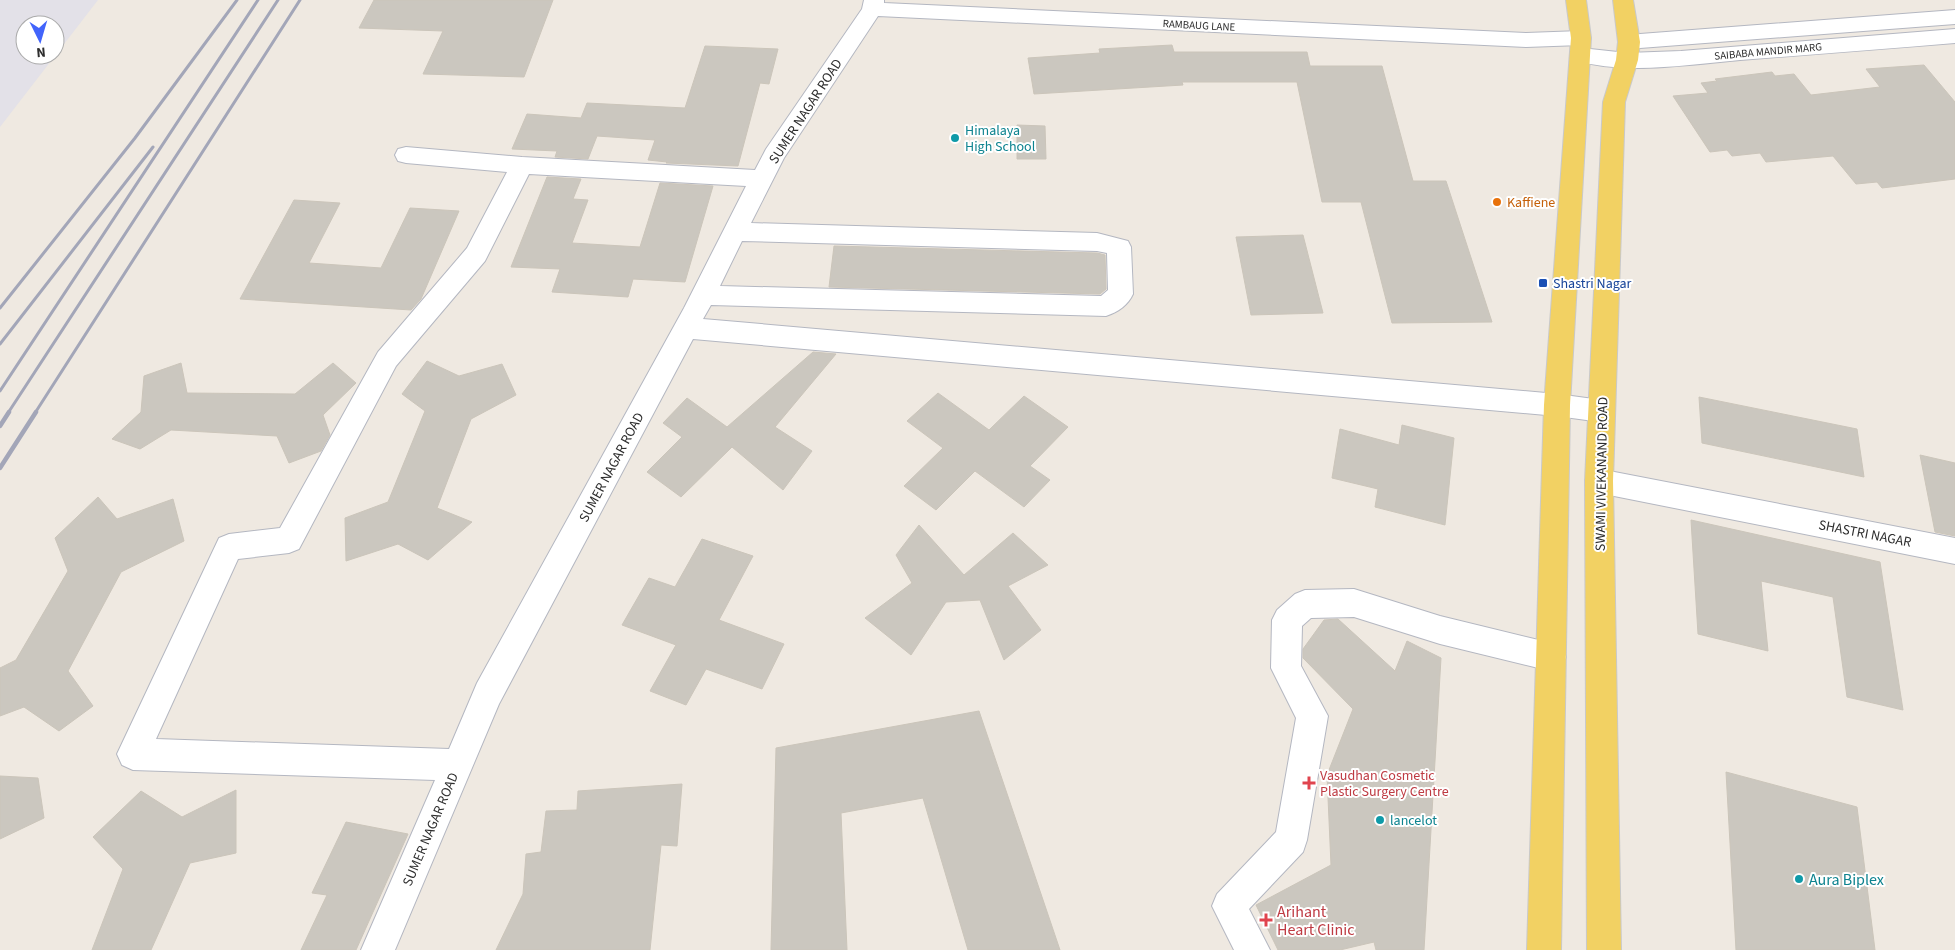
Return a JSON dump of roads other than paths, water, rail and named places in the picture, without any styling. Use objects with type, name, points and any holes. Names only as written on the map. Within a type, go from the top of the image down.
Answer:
[{"type":"main road","points":[[1544,950],[1557,405],[1576,92],[1581,46],[1576,0]]},
{"type":"main road","name":"SWAMI VIVEKANAND ROAD","points":[[1604,950],[1599,481],[1614,102],[1628,51],[1623,0]]},
{"type":"street","name":"RAMBAUG LANE","points":[[873,5],[1526,40],[1581,46]]},
{"type":"street","name":"SUMER NAGAR ROAD","points":[[378,950],[488,694],[685,328],[774,156],[873,5]]},
{"type":"street","name":"SAIBABA MANDIR MARG","points":[[1628,51],[1955,17]]},
{"type":"street","name":"SAIBABA MANDIR MARG","points":[[1581,46],[1681,58],[1955,36]]},
{"type":"street","points":[[406,155],[522,165],[762,180]]},
{"type":"street","points":[[457,764],[133,754],[228,547],[289,540],[387,359],[476,254],[522,165]]},
{"type":"street","points":[[703,294],[1106,306],[1121,294],[1119,247],[1096,242],[735,232]]},
{"type":"street","points":[[685,328],[1557,405],[1601,412]]},
{"type":"street","name":"SHASTRI NAGAR","points":[[1599,481],[1955,551]]},
{"type":"street","points":[[1253,950],[1229,906],[1291,840],[1312,716],[1286,668],[1287,620],[1305,604],[1354,603],[1440,630],[1551,657]]},
{"type":"railway","points":[[0,308],[135,138],[237,0]]},
{"type":"railway","points":[[0,391],[258,0]]},
{"type":"railway","points":[[8,413],[278,0]]},
{"type":"railway","points":[[35,413],[300,0]]},
{"type":"railway","points":[[0,344],[153,147]]},
{"type":"railway","points":[[0,426],[9,412]]},
{"type":"railway","points":[[0,468],[36,412]]},
{"type":"place","name":"Himalaya High School","points":[[955,138]]},
{"type":"place","name":"Kaffiene","points":[[1497,202]]},
{"type":"place","name":"Shastri Nagar","points":[[1543,283]]},
{"type":"place","name":"Vasudhan Cosmetic Plastic Surgery Centre","points":[[1309,783]]},
{"type":"place","name":"lancelot","points":[[1380,820]]},
{"type":"place","name":"Aura Biplex","points":[[1799,879]]},
{"type":"place","name":"Arihant Heart Clinic","points":[[1266,920]]}]
